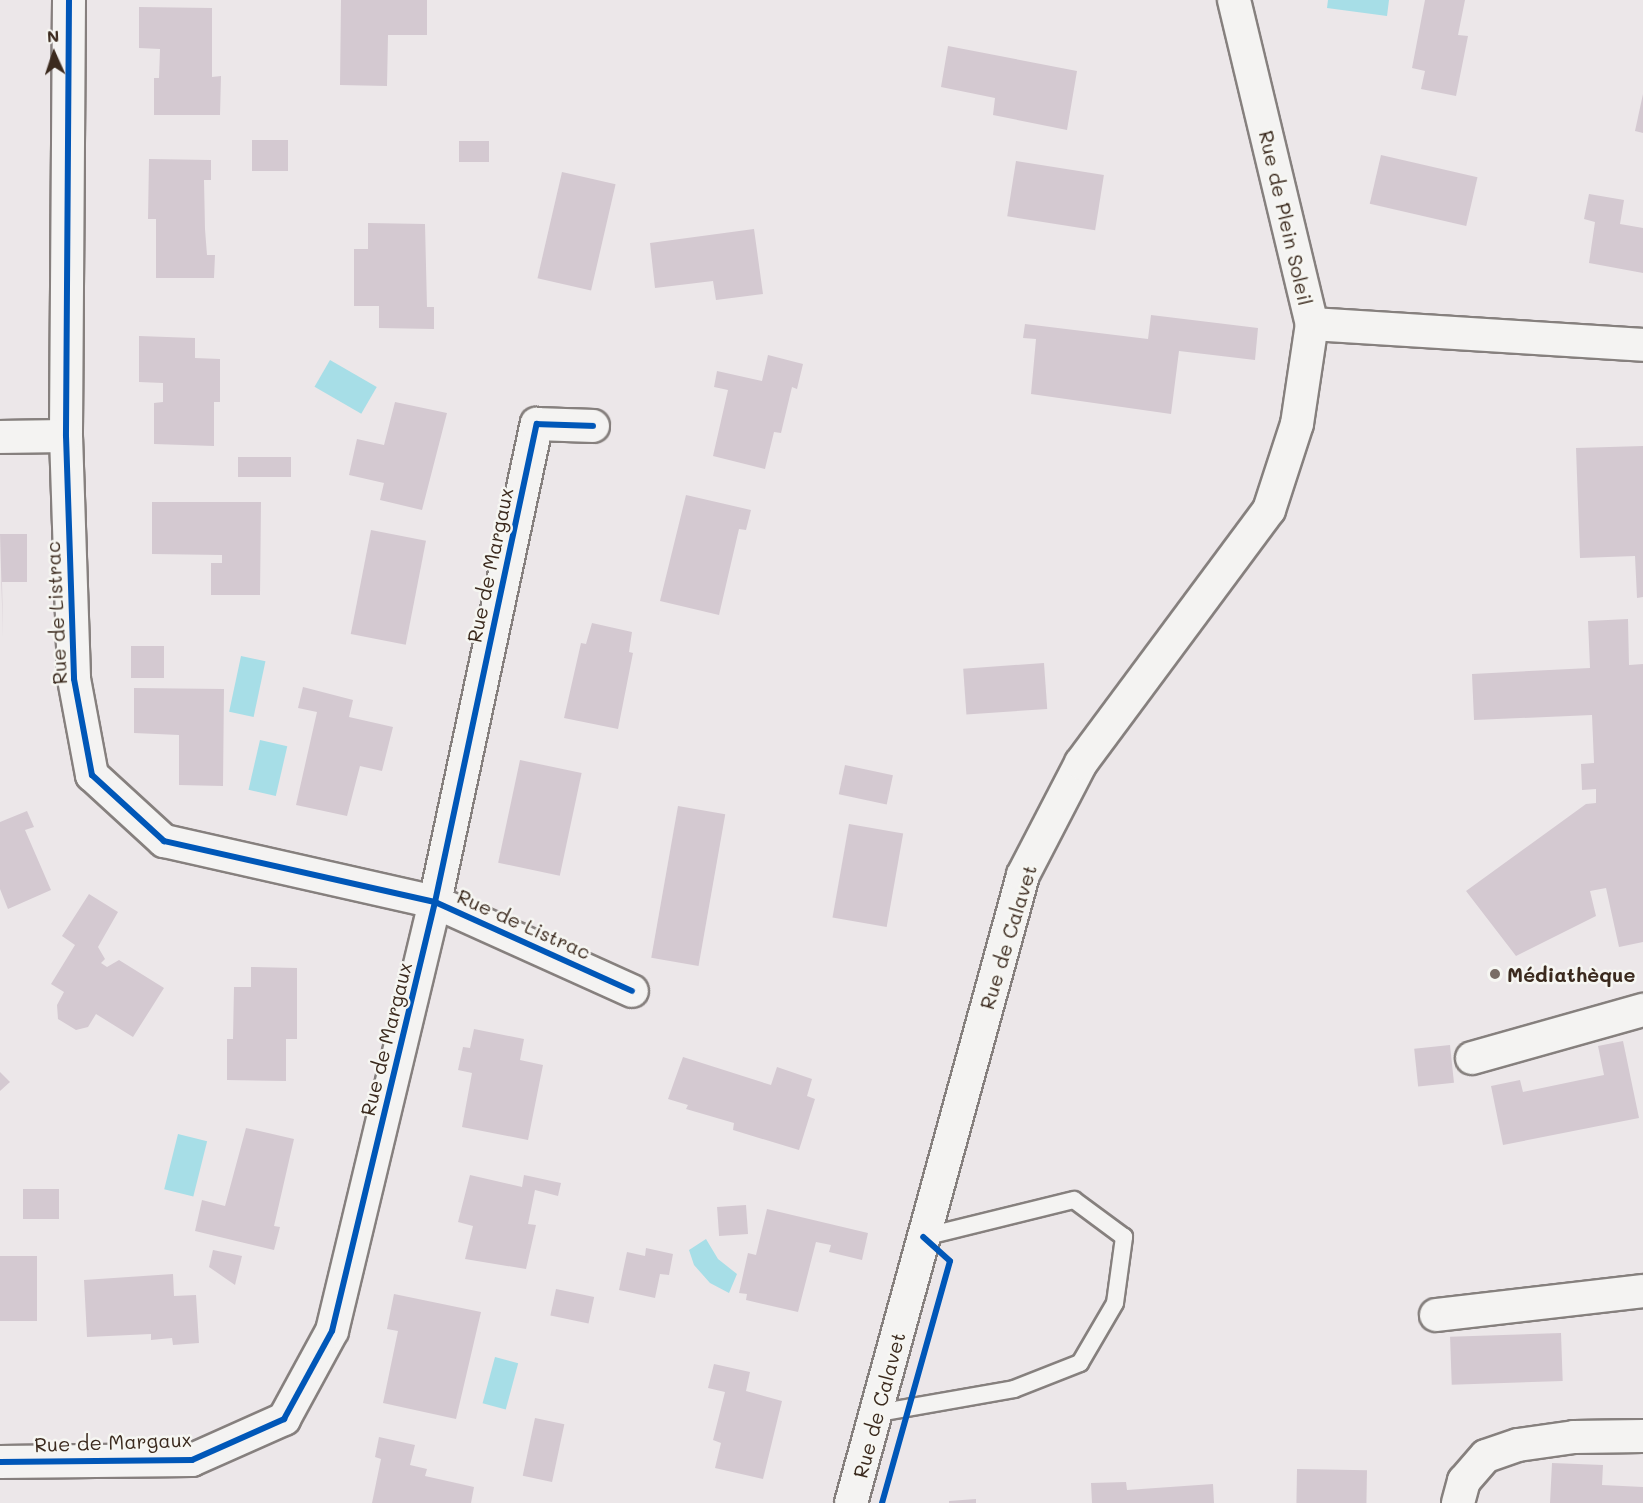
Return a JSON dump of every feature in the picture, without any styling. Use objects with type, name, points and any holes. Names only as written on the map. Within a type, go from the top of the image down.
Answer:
[{"type":"street","name":"Rue de Listrac","points":[[69,0],[66,436],[74,679],[92,775],[164,841],[435,902],[632,991]]},
{"type":"street","name":"Rue de Plein Soleil","points":[[1234,0],[1312,324],[1643,345]]},
{"type":"street","name":"Rue de Calavet","points":[[851,1503],[878,1413],[923,1237],[1023,875],[1082,763],[1269,510],[1297,424],[1312,324]]},
{"type":"street","name":"Rue de Margaux","points":[[0,1462],[192,1460],[284,1419],[332,1331],[435,902],[537,423],[593,426]]},
{"type":"street","points":[[0,437],[66,436]]},
{"type":"street","points":[[1472,1058],[1643,1010]]},
{"type":"street","points":[[1436,1315],[1643,1291]]},
{"type":"street","points":[[1458,1503],[1464,1481],[1486,1456],[1518,1445],[1574,1437],[1643,1436]]},
{"type":"lane","points":[[878,1413],[1014,1389],[1080,1362],[1115,1303],[1124,1237],[1074,1200],[923,1237]]},
{"type":"water","points":[[1328,0],[1389,0],[1387,16],[1327,8]]},
{"type":"water","points":[[330,360],[377,387],[361,414],[314,387]]},
{"type":"water","points":[[241,656],[265,661],[254,717],[229,712]]},
{"type":"water","points":[[260,740],[287,746],[276,796],[249,790]]},
{"type":"water","points":[[178,1134],[207,1141],[193,1197],[164,1189]]},
{"type":"water","points":[[706,1239],[718,1259],[737,1274],[729,1293],[710,1283],[694,1265],[689,1250]]},
{"type":"water","points":[[495,1357],[518,1363],[506,1410],[483,1403]]},
{"type":"building","points":[[341,0],[427,0],[427,35],[388,35],[387,86],[340,85]]},
{"type":"building","points":[[1425,0],[1465,0],[1458,35],[1468,36],[1456,96],[1421,89],[1425,71],[1412,68]]},
{"type":"building","points":[[139,7],[212,8],[212,77],[221,76],[220,115],[154,115],[154,78],[159,78],[160,49],[139,48]]},
{"type":"building","points":[[948,46],[1077,71],[1067,130],[993,115],[995,98],[941,87]]},
{"type":"building","points":[[1643,94],[1643,133],[1635,131]]},
{"type":"building","points":[[252,140],[288,140],[288,171],[252,171]]},
{"type":"building","points":[[459,141],[489,141],[489,162],[459,162]]},
{"type":"building","points":[[1381,155],[1477,177],[1466,226],[1370,204]]},
{"type":"building","points":[[149,159],[211,160],[211,180],[204,180],[205,229],[207,255],[215,255],[214,278],[156,278],[156,219],[148,219]]},
{"type":"building","points":[[1016,161],[1104,175],[1095,230],[1007,216]]},
{"type":"building","points":[[562,172],[616,184],[591,291],[537,278]]},
{"type":"building","points":[[1589,194],[1624,200],[1620,224],[1643,228],[1643,273],[1589,263],[1595,222],[1584,219]]},
{"type":"building","points":[[368,223],[425,224],[427,307],[434,307],[434,329],[379,328],[379,306],[354,306],[354,249],[368,249]]},
{"type":"building","points":[[754,229],[763,294],[716,300],[713,281],[655,288],[650,243]]},
{"type":"building","points":[[1151,315],[1258,328],[1255,360],[1179,351],[1171,414],[1031,394],[1036,339],[1023,338],[1025,324],[1148,339]]},
{"type":"building","points":[[139,336],[195,338],[195,358],[220,359],[220,402],[214,402],[214,446],[154,444],[154,403],[163,402],[163,383],[139,382]]},
{"type":"building","points":[[768,355],[803,364],[797,389],[792,387],[781,433],[774,432],[765,469],[713,456],[728,390],[714,387],[717,371],[762,381]]},
{"type":"building","points":[[395,402],[447,413],[422,510],[380,500],[384,483],[349,475],[357,439],[384,445]]},
{"type":"building","points":[[1643,446],[1643,597],[1637,598],[1635,556],[1580,558],[1576,448]]},
{"type":"building","points":[[238,457],[291,457],[291,477],[238,477]]},
{"type":"building","points":[[686,495],[751,510],[746,530],[739,529],[719,615],[660,601]]},
{"type":"building","points":[[152,502],[261,502],[260,595],[211,595],[211,563],[222,563],[222,555],[152,554]]},
{"type":"building","points":[[371,530],[426,541],[406,645],[351,634]]},
{"type":"building","points":[[0,534],[27,534],[27,582],[2,582],[3,639]]},
{"type":"building","points":[[1628,619],[1629,665],[1643,664],[1643,942],[1619,947],[1606,888],[1590,891],[1596,916],[1516,956],[1466,891],[1586,804],[1596,803],[1596,789],[1582,790],[1581,764],[1594,763],[1592,715],[1474,720],[1472,674],[1590,668],[1588,621]]},
{"type":"building","points":[[592,623],[632,632],[629,652],[633,653],[618,729],[564,718],[581,643],[586,644]]},
{"type":"building","points":[[131,646],[164,646],[164,678],[131,678]]},
{"type":"building","points":[[1044,663],[1047,709],[966,715],[963,669]]},
{"type":"building","points":[[303,687],[353,700],[349,717],[393,727],[382,771],[360,766],[347,816],[296,805],[317,712],[298,708]]},
{"type":"building","points":[[134,688],[224,689],[223,786],[179,785],[179,735],[134,733]]},
{"type":"building","points":[[520,760],[582,773],[560,876],[498,863]]},
{"type":"building","points":[[845,765],[893,775],[887,805],[839,794]]},
{"type":"building","points":[[678,806],[725,814],[699,966],[651,958]]},
{"type":"building","points":[[27,811],[34,827],[25,830],[51,890],[8,909],[0,889],[0,822]]},
{"type":"building","points":[[849,824],[903,834],[887,927],[833,918]]},
{"type":"building","points":[[89,894],[118,912],[98,947],[105,959],[101,963],[107,967],[119,960],[164,988],[133,1037],[96,1014],[88,1027],[76,1030],[58,1019],[57,1005],[64,992],[51,984],[75,945],[62,936]]},
{"type":"building","points":[[251,967],[297,968],[297,1039],[286,1039],[286,1081],[227,1080],[227,1039],[233,1039],[234,987],[251,987]]},
{"type":"building","points":[[474,1029],[524,1039],[520,1060],[543,1065],[528,1140],[462,1127],[472,1073],[458,1070],[463,1047],[470,1048]]},
{"type":"building","points":[[1623,1041],[1639,1118],[1503,1145],[1491,1086],[1520,1080],[1523,1092],[1604,1075],[1598,1046]]},
{"type":"building","points":[[1450,1045],[1454,1083],[1418,1087],[1414,1049]]},
{"type":"building","points":[[683,1057],[771,1085],[777,1067],[812,1079],[807,1096],[815,1099],[799,1150],[733,1130],[734,1123],[686,1109],[688,1105],[668,1099]]},
{"type":"building","points":[[0,1072],[10,1082],[0,1091]]},
{"type":"building","points":[[246,1128],[294,1139],[274,1226],[280,1227],[274,1250],[195,1231],[202,1200],[225,1206]]},
{"type":"building","points":[[470,1175],[522,1187],[524,1175],[561,1183],[558,1196],[535,1190],[528,1224],[536,1225],[526,1269],[465,1259],[473,1226],[458,1222]]},
{"type":"building","points":[[23,1189],[59,1189],[59,1219],[23,1219]]},
{"type":"building","points":[[746,1205],[748,1234],[719,1236],[717,1207]]},
{"type":"building","points":[[767,1209],[868,1233],[862,1260],[829,1252],[831,1245],[816,1242],[798,1312],[746,1300],[747,1294],[739,1293],[748,1253],[756,1255]]},
{"type":"building","points":[[646,1248],[673,1254],[669,1275],[660,1274],[655,1298],[619,1290],[627,1252],[645,1256]]},
{"type":"building","points":[[213,1250],[242,1256],[235,1285],[209,1267]]},
{"type":"building","points":[[0,1256],[37,1256],[37,1321],[0,1321]]},
{"type":"building","points":[[173,1274],[174,1296],[196,1295],[199,1343],[173,1345],[172,1338],[151,1340],[151,1334],[87,1337],[84,1280]]},
{"type":"building","points":[[556,1289],[594,1297],[589,1324],[550,1315]]},
{"type":"building","points":[[394,1294],[481,1312],[456,1419],[383,1403],[398,1331],[387,1329]]},
{"type":"building","points":[[1561,1333],[1563,1381],[1452,1385],[1450,1337]]},
{"type":"building","points":[[714,1364],[750,1372],[746,1391],[782,1401],[763,1479],[715,1468],[721,1443],[713,1440],[725,1392],[708,1388]]},
{"type":"building","points":[[535,1418],[564,1424],[552,1482],[523,1476]]},
{"type":"building","points":[[379,1437],[415,1445],[410,1465],[427,1469],[425,1476],[474,1487],[471,1503],[372,1503],[381,1459],[375,1457]]},
{"type":"building","points":[[1552,1463],[1603,1465],[1602,1485],[1643,1487],[1643,1503],[1550,1503]]},
{"type":"building","points":[[1297,1469],[1367,1470],[1366,1503],[1296,1503]]},
{"type":"building","points":[[1126,1482],[1127,1490],[1213,1484],[1214,1503],[1092,1503],[1091,1483]]},
{"type":"building","points":[[976,1499],[976,1503],[949,1503],[949,1501]]},
{"type":"cycle path","points":[[69,0],[66,436],[74,679],[92,775],[164,841],[435,902],[632,991]]},
{"type":"cycle path","points":[[0,1462],[192,1460],[284,1419],[332,1331],[435,902],[537,424],[593,426]]},
{"type":"cycle path","points":[[882,1503],[950,1261],[923,1237]]},
{"type":"place","name":"Médiathèque","points":[[1495,974]]}]
